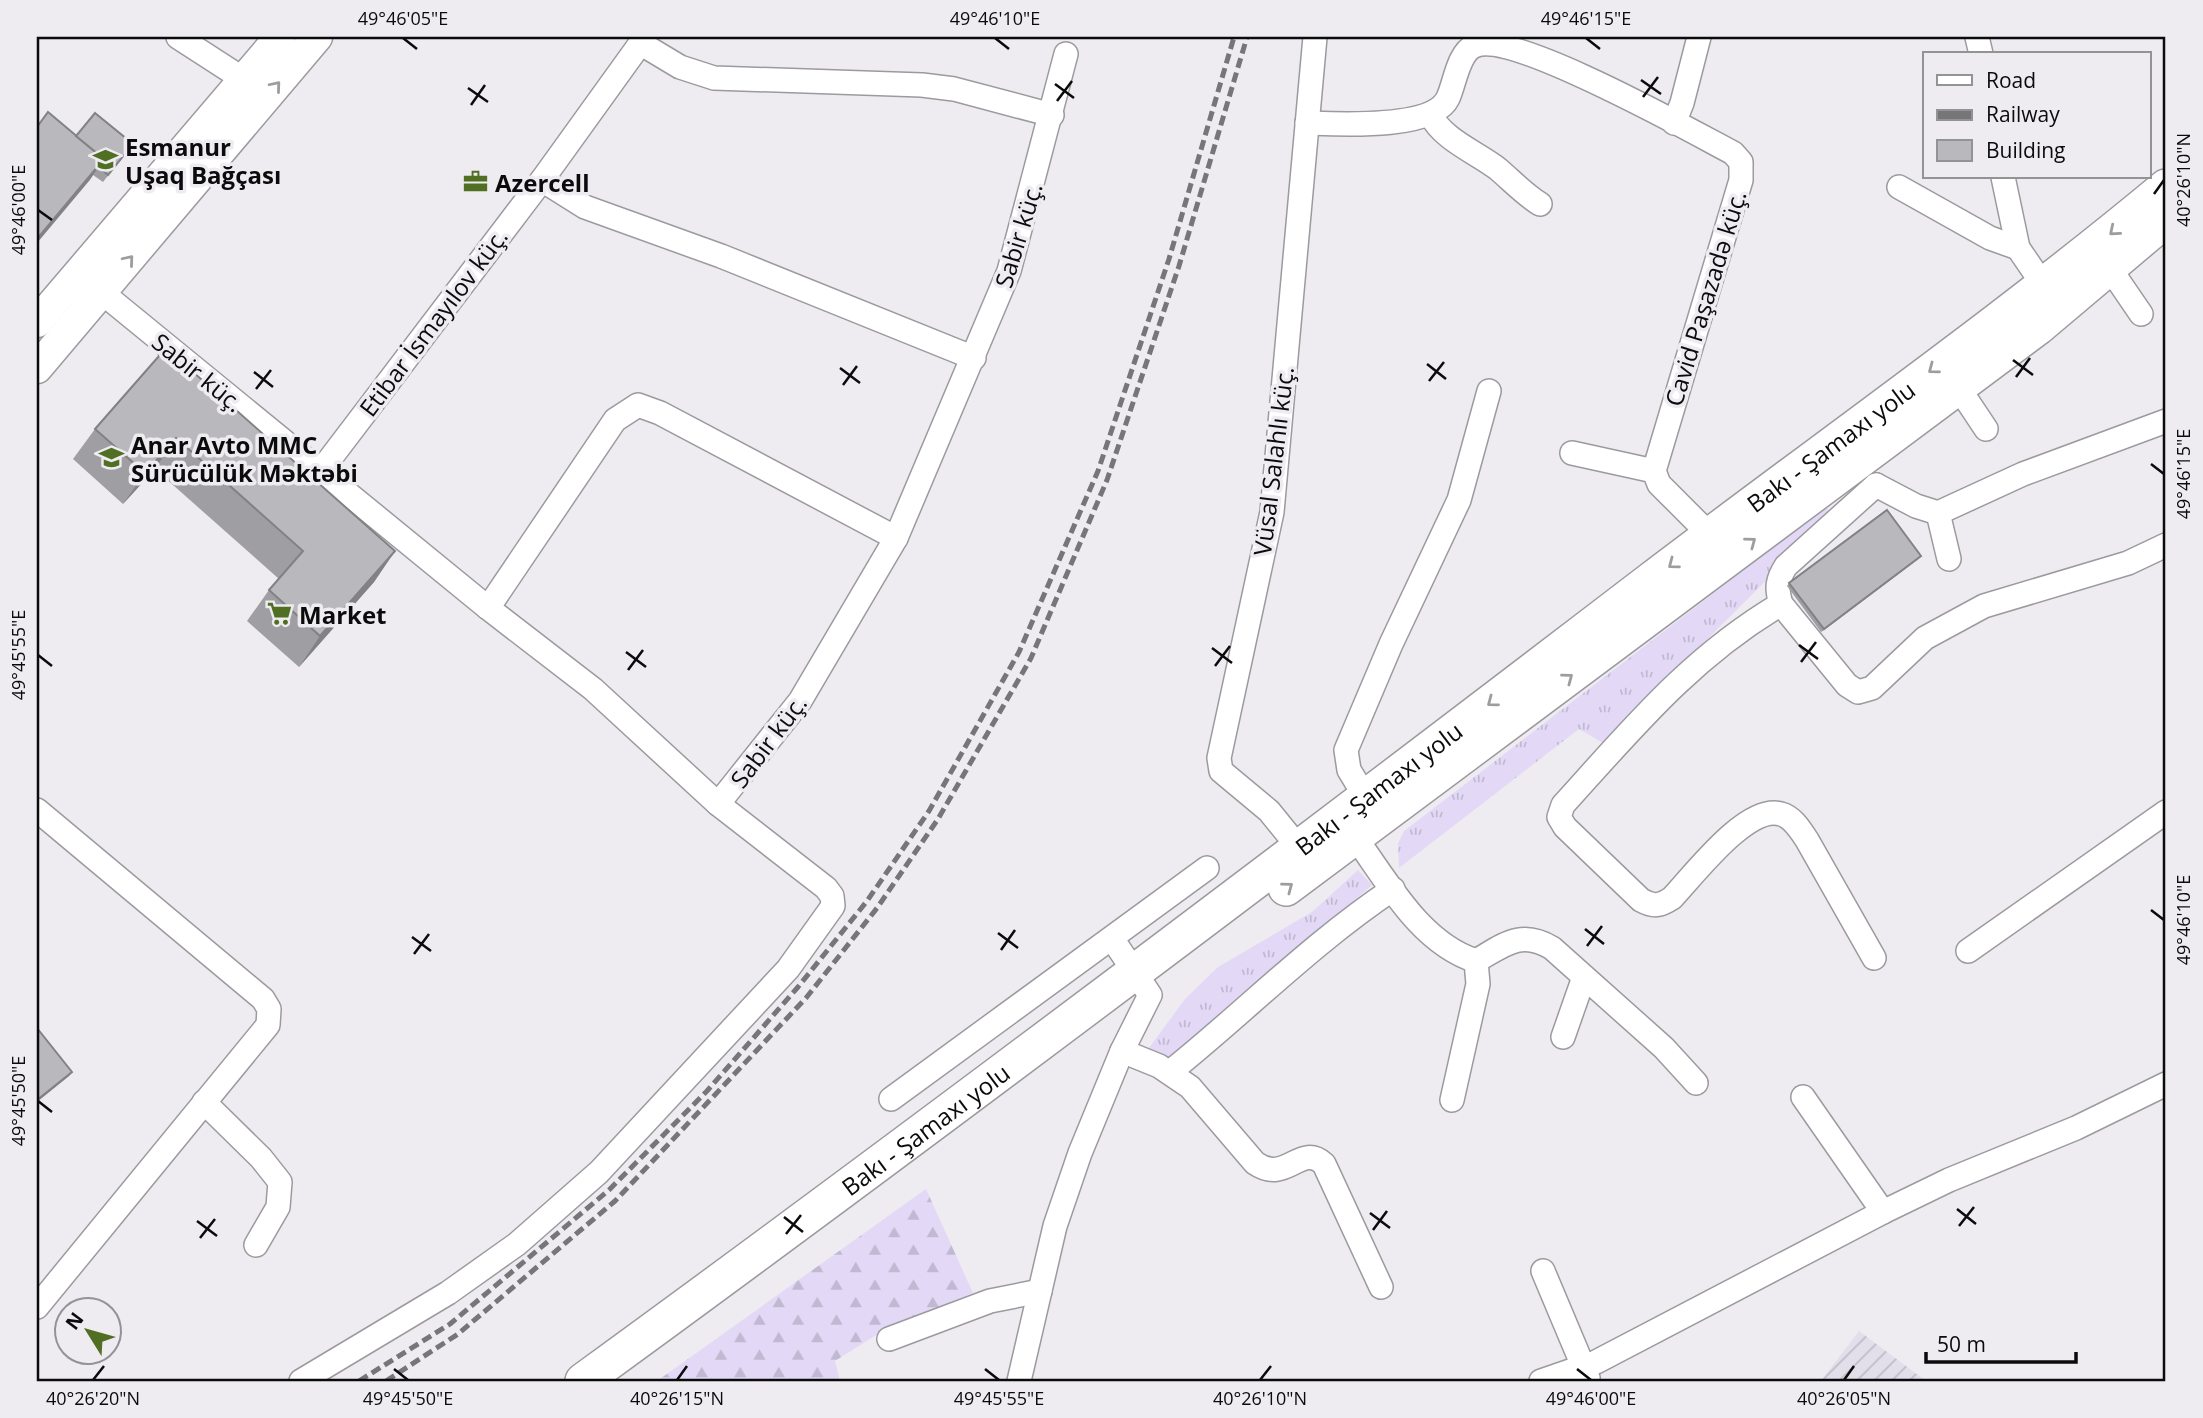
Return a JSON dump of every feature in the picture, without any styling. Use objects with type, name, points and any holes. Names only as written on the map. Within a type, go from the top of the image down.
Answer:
[{"type":"highway","name":"Bakı - Şamaxı yolu","points":[[624,1381],[844,1221],[1142,981],[1299,848],[1710,535],[2044,286],[2166,187]]},
{"type":"highway","name":"Bakı - Şamaxı yolu","points":[[2038,327],[2166,219]]},
{"type":"highway","name":"Bakı - Şamaxı yolu","points":[[583,1381],[1142,981],[1355,837],[1868,472],[1958,387],[2166,234]]},
{"type":"main road","points":[[37,322],[279,37]]},
{"type":"main road","points":[[37,368],[317,37]]},
{"type":"street","points":[[178,37],[243,79]]},
{"type":"street","name":"Vüsal Salahlı küç.","points":[[1299,848],[1269,811],[1226,777],[1221,771],[1219,758],[1272,512],[1315,37]]},
{"type":"street","points":[[1674,123],[1685,95],[1699,37]]},
{"type":"street","points":[[642,40],[680,67],[714,78],[922,85],[954,89],[1052,115]]},
{"type":"street","name":"Etibar İsmayılov küç.","points":[[320,472],[542,180],[642,40]]},
{"type":"street","name":"Cavid Paşazadə küç.","points":[[1430,114],[1439,110],[1448,99],[1463,57],[1471,47],[1482,44],[1533,56],[1577,74],[1733,153],[1741,162],[1741,180],[1654,471]]},
{"type":"street","name":"Sabir küç.","points":[[79,273],[101,294],[320,472],[593,690],[718,804],[800,701],[896,538],[1009,271],[1066,54]]},
{"type":"street","points":[[1307,124],[1377,124],[1430,114],[1441,131],[1499,170],[1519,190],[1540,204]]},
{"type":"street","points":[[2003,178],[2018,248],[2044,286]]},
{"type":"street","points":[[542,180],[596,211],[721,256],[974,358]]},
{"type":"street","points":[[1899,187],[1990,238],[2018,248]]},
{"type":"street","points":[[2113,273],[2141,314]]},
{"type":"street","points":[[1958,387],[1986,429]]},
{"type":"street","points":[[1366,798],[1349,770],[1346,750],[1391,644],[1459,500],[1489,391]]},
{"type":"street","points":[[488,608],[615,420],[638,405],[660,413],[896,538]]},
{"type":"street","points":[[2166,421],[2023,474],[1938,513],[1916,506],[1868,472],[1786,566],[1779,578],[1777,590],[1781,604],[1847,685],[1858,692],[1872,688],[1925,638],[1984,606],[2104,571],[2166,545]]},
{"type":"street","points":[[1572,453],[1654,471],[1659,484],[1710,535]]},
{"type":"street","points":[[1938,513],[1949,559]]},
{"type":"street","points":[[1781,604],[1743,626],[1672,685],[1563,805],[1559,817],[1565,827],[1641,900],[1651,906],[1661,906],[1672,898],[1743,824],[1764,814],[1782,814],[1796,823],[1807,840],[1874,958]]},
{"type":"street","points":[[301,1381],[448,1293],[527,1235],[599,1172],[788,970],[825,919],[833,906],[832,897],[826,888],[718,804]]},
{"type":"street","points":[[37,810],[173,921],[264,999],[270,1009],[268,1024],[37,1307]]},
{"type":"street","points":[[1968,951],[2166,812]]},
{"type":"street","points":[[1355,837],[1393,889],[1439,942],[1457,955],[1476,961],[1515,939],[1538,939],[1664,1048],[1696,1083]]},
{"type":"street","points":[[891,1099],[1113,940],[1207,868]]},
{"type":"street","points":[[1170,1072],[1246,1008],[1299,957],[1341,923],[1393,889]]},
{"type":"street","points":[[1018,1381],[1059,1214],[1122,1051],[1147,1004],[1142,981],[1113,940]]},
{"type":"street","points":[[1452,1100],[1478,984],[1476,961]]},
{"type":"street","points":[[1563,1037],[1584,977]]},
{"type":"street","points":[[1122,1051],[1170,1072],[1197,1094],[1255,1163],[1267,1171],[1276,1171],[1308,1157],[1318,1158],[1324,1164],[1381,1287]]},
{"type":"street","points":[[1541,1381],[1587,1374],[1883,1212],[1949,1180],[2076,1128],[2166,1084]]},
{"type":"street","points":[[1803,1097],[1883,1212]]},
{"type":"street","points":[[204,1101],[261,1158],[280,1182],[278,1207],[256,1245]]},
{"type":"street","points":[[1543,1271],[1587,1374]]},
{"type":"street","points":[[889,1339],[980,1305],[1040,1291]]},
{"type":"shaded area","points":[[1859,1331],[1926,1381],[1821,1381]]},
{"type":"green space","points":[[1826,507],[1831,516],[1603,743],[1579,729],[1399,868],[1398,843],[1404,831]]},
{"type":"green space","points":[[1358,870],[1372,885],[1175,1060],[1149,1048],[1185,999],[1218,967],[1312,912]]},
{"type":"green space","points":[[926,1189],[973,1293],[889,1327],[835,1361],[840,1381],[657,1381]]},
{"type":"building","points":[[48,112],[104,159],[37,239],[37,127]]},
{"type":"building","points":[[95,113],[133,144],[108,175],[99,167],[104,159],[76,136]]},
{"type":"building","points":[[166,348],[395,551],[320,636],[269,590],[303,551],[176,438],[145,473],[95,429]]},
{"type":"building","points":[[1887,510],[1921,556],[1824,629],[1789,583]]},
{"type":"building","points":[[37,1028],[72,1072],[37,1100]]},
{"type":"railway","points":[[359,1381],[450,1324],[609,1190],[707,1091],[798,987],[867,901],[929,811],[1019,652],[1098,471],[1169,259],[1234,37]]},
{"type":"railway","points":[[386,1381],[458,1334],[615,1201],[806,998],[877,908],[938,819],[1031,658],[1107,480],[1179,266],[1247,37]]},
{"type":"place","name":"Esmanur Uşaq Bağçası","points":[[105,160]]},
{"type":"place","name":"Azercell","points":[[475,182]]},
{"type":"place","name":"Anar Avto MMC Sürücülük Məktəbi","points":[[111,458]]},
{"type":"place","name":"Market","points":[[279,614]]}]
